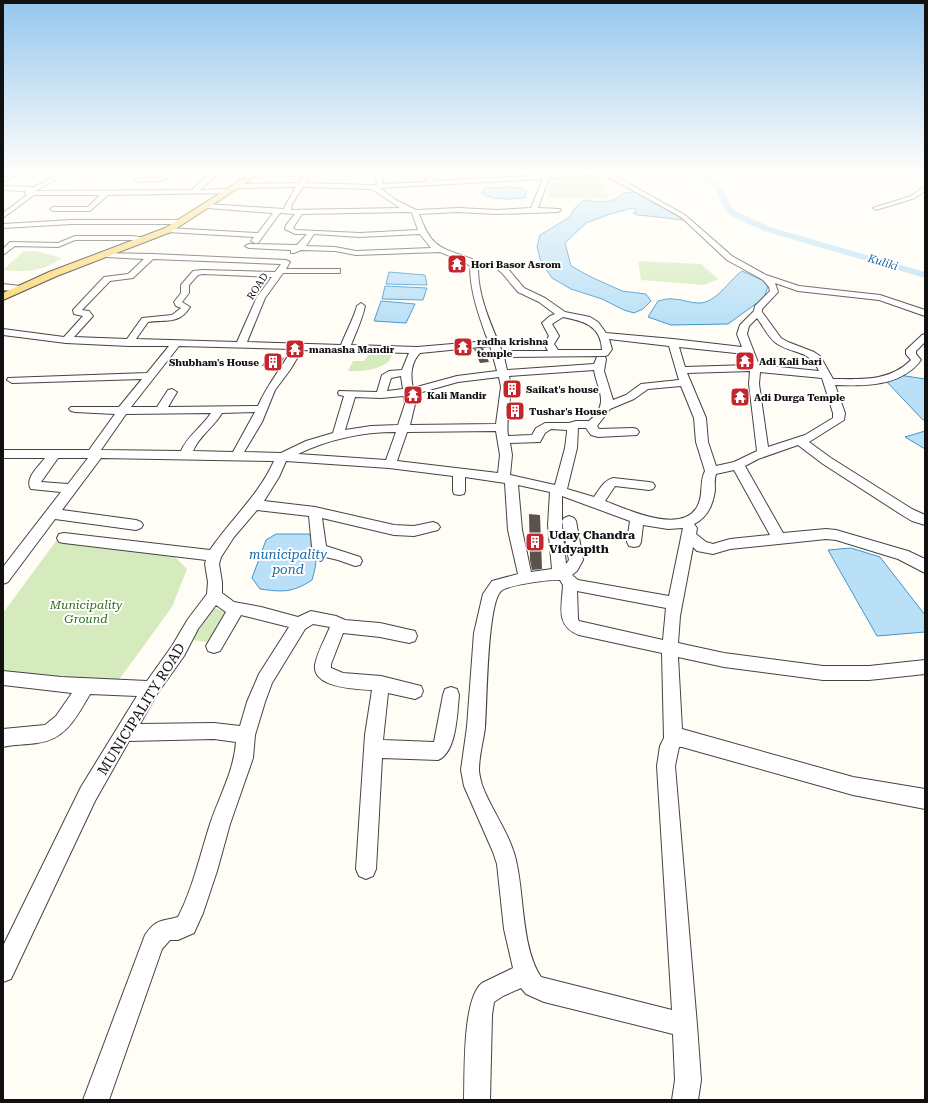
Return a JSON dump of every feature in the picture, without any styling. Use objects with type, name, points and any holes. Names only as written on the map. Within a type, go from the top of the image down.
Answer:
[{"type":"main road","points":[[3,297],[53,274],[106,255],[168,230],[181,222]]},
{"type":"street","points":[[3,226],[64,222]]},
{"type":"street","points":[[244,260],[250,246],[269,222]]},
{"type":"street","points":[[292,222],[290,229],[296,232],[372,235],[422,232]]},
{"type":"street","points":[[418,222],[422,232],[434,247],[469,261],[474,265],[498,266],[507,272],[521,290],[542,300],[562,314],[587,319],[598,326],[603,336],[607,349],[598,367],[598,372],[607,402],[606,407],[595,423],[590,425],[578,424],[574,425],[572,428],[549,425],[542,428],[536,439],[503,440]]},
{"type":"street","points":[[691,222],[730,258],[764,276],[798,288],[880,298],[925,313]]},
{"type":"street","points":[[168,230],[260,235]]},
{"type":"street","name":"ROAD","points":[[241,345],[257,304],[292,252],[300,247],[312,232]]},
{"type":"street","points":[[3,253],[13,244],[58,245],[76,238],[129,238],[143,240]]},
{"type":"street","points":[[250,246],[300,247],[356,253],[441,250]]},
{"type":"street","name":"ROAD","points":[[106,255],[286,262]]},
{"type":"street","points":[[66,340],[88,316],[86,313],[77,312],[77,310],[105,280],[112,277],[130,276],[152,256]]},
{"type":"street","points":[[474,265],[474,282],[484,318],[498,354],[506,392],[502,427],[506,455],[507,479],[519,558],[526,578]]},
{"type":"street","points":[[129,342],[145,320],[173,318],[179,316],[186,307],[178,302],[184,293],[185,286],[196,273],[279,273],[337,270]]},
{"type":"street","points":[[763,453],[754,384],[755,368],[742,339],[742,330],[758,312],[758,308],[772,295],[775,289],[772,283],[764,276]]},
{"type":"street","points":[[3,287],[20,289]]},
{"type":"street","points":[[345,348],[353,326],[357,321],[361,306]]},
{"type":"street","points":[[684,1100],[688,1080],[666,766],[669,746],[673,740],[670,647],[674,602],[690,528],[703,510],[708,493],[708,476],[711,471],[738,464],[763,453],[809,438],[838,420],[839,412],[828,378],[820,363],[811,353],[778,340],[758,312]]},
{"type":"street","points":[[554,353],[549,344],[554,336],[547,323],[553,318],[562,314]]},
{"type":"street","points":[[3,332],[66,340],[417,350],[493,343]]},
{"type":"street","points":[[3,341],[16,334]]},
{"type":"street","points":[[603,336],[673,342],[748,351]]},
{"type":"street","points":[[606,407],[630,397],[645,386],[675,384],[682,375],[755,368],[866,383],[884,378],[908,368],[916,360],[911,354],[911,350],[925,337]]},
{"type":"street","points":[[673,342],[682,375],[700,418],[702,442],[711,471]]},
{"type":"street","points":[[3,578],[72,489],[122,410],[176,343]]},
{"type":"street","points":[[236,456],[256,422],[270,390],[285,370],[299,346]]},
{"type":"street","points":[[390,464],[403,429],[410,404],[407,386],[407,373],[411,356],[417,350]]},
{"type":"street","points":[[498,354],[605,353]]},
{"type":"street","points":[[338,435],[346,393],[380,395],[409,392],[447,381],[503,374],[598,367]]},
{"type":"street","points":[[380,395],[386,377],[389,374],[407,373]]},
{"type":"street","points":[[12,380],[150,376]]},
{"type":"street","points":[[160,410],[172,392]]},
{"type":"street","points":[[75,409],[261,409]]},
{"type":"street","points":[[185,456],[192,440],[208,425],[218,410]]},
{"type":"street","points":[[590,425],[595,432],[598,433],[632,432]]},
{"type":"street","points":[[300,624],[261,613],[230,607],[214,596],[215,582],[212,564],[214,556],[236,525],[255,505],[273,477],[281,458],[310,443],[338,435],[370,429],[502,427]]},
{"type":"street","points":[[572,428],[574,430],[571,448],[558,490],[555,525],[565,577],[570,620],[574,626],[724,660],[824,673],[868,673],[925,667]]},
{"type":"street","points":[[800,441],[817,454],[917,518],[925,520]]},
{"type":"street","points":[[3,454],[236,456],[390,464],[507,479],[558,490],[656,523],[690,528],[702,547],[708,549],[730,544],[822,534],[836,535],[903,555],[925,567]]},
{"type":"street","points":[[54,455],[35,480],[35,486],[72,489]]},
{"type":"street","points":[[738,464],[743,476],[768,516],[779,539]]},
{"type":"street","points":[[459,473],[459,491]]},
{"type":"street","points":[[597,503],[609,484],[613,482],[649,486]]},
{"type":"street","points":[[255,505],[315,512],[394,530],[414,531],[434,527]]},
{"type":"street","points":[[315,512],[319,547],[322,551],[341,555],[355,561]]},
{"type":"street","points":[[53,514],[136,525]]},
{"type":"street","points":[[634,542],[637,517]]},
{"type":"street","points":[[565,577],[576,560],[569,521]]},
{"type":"street","points":[[64,538],[214,556]]},
{"type":"street","points":[[674,602],[565,577],[526,578],[497,585],[490,594],[482,633],[477,723],[470,770],[472,786],[503,850],[507,864],[520,957],[526,974],[534,986],[547,991],[685,1025]]},
{"type":"street","name":"MUNICIPALITY ROAD","points":[[3,971],[88,794],[151,689],[178,651],[193,624],[214,596]]},
{"type":"street","points":[[214,646],[237,608]]},
{"type":"street","points":[[96,1100],[152,943],[159,934],[167,929],[178,929],[186,925],[192,913],[207,871],[220,824],[244,758],[246,734],[256,702],[265,679],[300,624],[311,617],[336,622],[341,626],[380,630],[409,636]]},
{"type":"street","points":[[339,624],[323,664],[323,671],[327,675],[339,679],[381,684],[415,691]]},
{"type":"street","points":[[3,678],[86,686],[151,689]]},
{"type":"street","points":[[366,869],[373,750],[381,684]]},
{"type":"street","points":[[3,738],[9,736],[44,734],[53,731],[59,726],[86,686]]},
{"type":"street","points":[[373,750],[438,751],[442,744],[451,695]]},
{"type":"street","points":[[124,733],[214,731],[246,734]]},
{"type":"street","points":[[673,740],[682,738],[853,786],[925,799]]},
{"type":"street","points":[[477,1100],[480,1015],[482,1004],[486,995],[493,989],[526,974]]},
{"type":"green space","points":[[24,251],[36,251],[62,258],[47,266],[34,270],[3,270]]},
{"type":"green space","points":[[638,261],[701,264],[718,279],[704,285],[641,280]]},
{"type":"green space","points":[[371,351],[393,352],[389,361],[381,366],[363,371],[348,371],[353,361],[364,361]]},
{"type":"green space","name":"Municipality Ground","points":[[59,537],[175,557],[187,569],[172,607],[118,681],[3,676],[3,613]]},
{"type":"green space","points":[[211,607],[230,613],[212,643],[187,639]]},
{"type":"water","points":[[561,222],[587,222],[565,243],[571,266],[622,291],[646,294],[651,301],[643,309],[634,313],[624,310],[602,299],[571,289],[552,278],[541,262],[537,247],[540,235]]},
{"type":"water","points":[[742,271],[764,281],[768,286],[764,298],[728,324],[671,325],[648,317],[658,301],[671,299],[698,303],[711,300]]},
{"type":"water","points":[[389,272],[425,275],[427,285],[386,284]]},
{"type":"water","points":[[385,286],[427,288],[423,300],[382,299]]},
{"type":"water","points":[[381,301],[415,304],[406,323],[374,321]]},
{"type":"water","points":[[899,375],[925,379],[925,420],[923,420],[886,381]]},
{"type":"water","points":[[925,431],[925,449],[905,437]]},
{"type":"water","name":"municipality pond","points":[[276,534],[309,534],[316,551],[315,568],[312,580],[293,589],[275,591],[260,589],[252,578],[266,540]]},
{"type":"water","points":[[851,548],[880,557],[925,615],[925,632],[877,636],[828,550]]},
{"type":"building","points":[[483,348],[489,362],[480,363],[474,349]]},
{"type":"building","name":"Shubham's House","points":[[267,357],[284,358],[279,367],[262,366]]},
{"type":"building","name":"Adi Durga Temple","points":[[738,389],[748,390],[749,402],[737,400]]},
{"type":"building","name":"Uday Chandra Vidyapith","points":[[529,514],[540,515],[542,569],[532,570],[530,560]]},
{"type":"waterway","name":"Kuliki","points":[[750,222],[767,229],[925,275]]},
{"type":"place","name":"Hori Basor Asrom","points":[[457,264]]},
{"type":"place","name":"radha krishna temple","points":[[463,347]]},
{"type":"place","name":"manasha Mandir","points":[[295,349]]},
{"type":"place","name":"Adi Kali bari","points":[[745,361]]},
{"type":"place","name":"Shubham's House","points":[[273,362]]},
{"type":"place","name":"Saikat's house","points":[[512,389]]},
{"type":"place","name":"Kali Mandir","points":[[413,395]]},
{"type":"place","name":"Adi Durga Temple","points":[[740,397]]},
{"type":"place","name":"Tushar's House","points":[[515,411]]},
{"type":"place","name":"Uday Chandra Vidyapith","points":[[535,542]]}]
